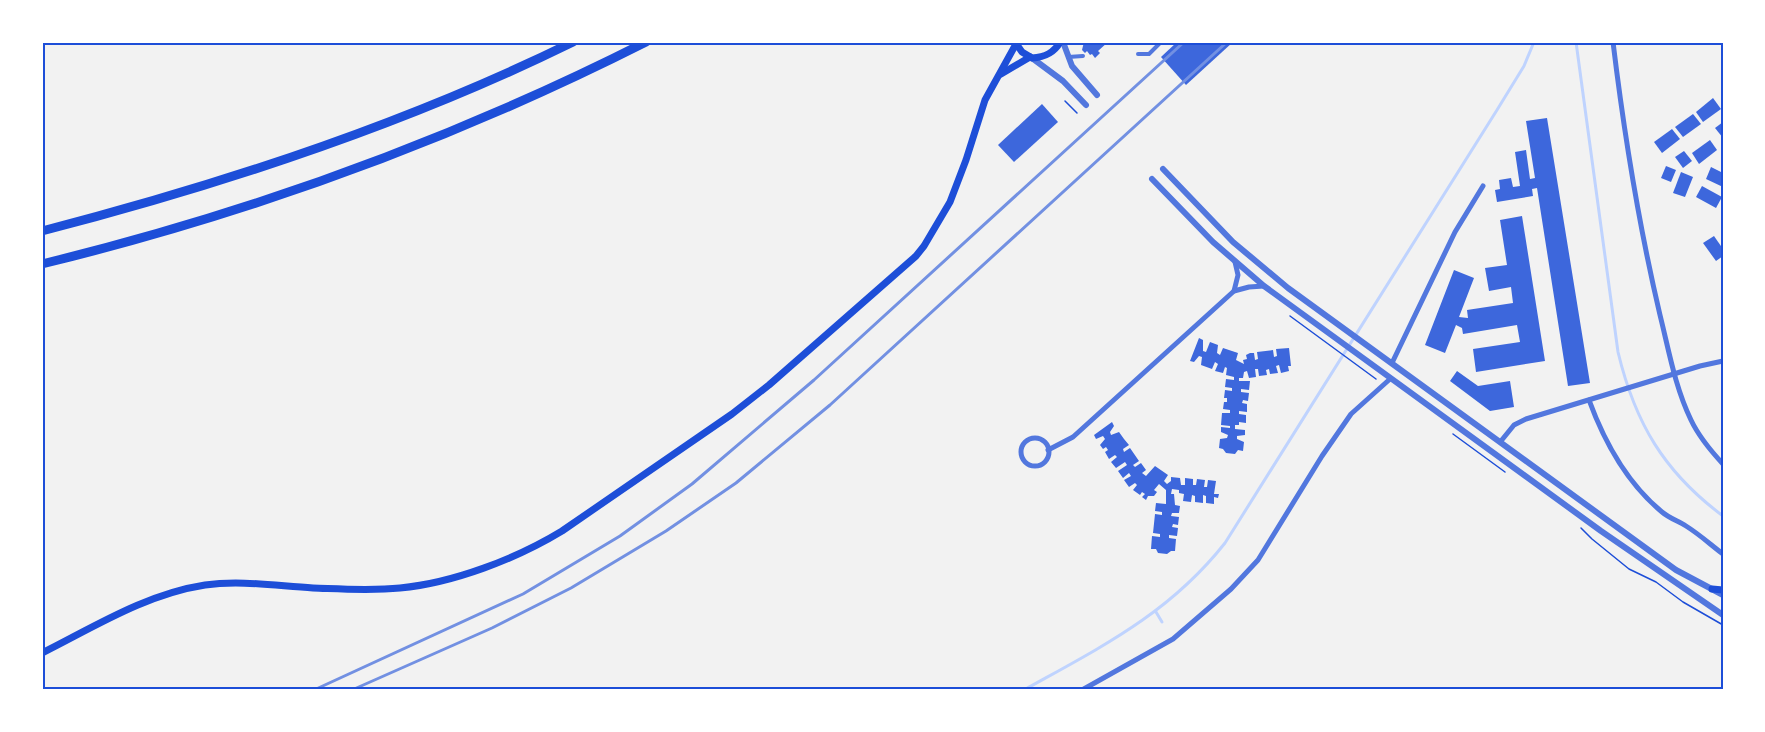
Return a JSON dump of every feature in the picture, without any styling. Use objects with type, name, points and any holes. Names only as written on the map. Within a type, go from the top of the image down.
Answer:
[{"type":"highway","points":[[42,231],[181,194],[318,148],[477,86],[573,42]]},
{"type":"highway","points":[[42,264],[184,226],[329,178],[492,113],[646,42]]},
{"type":"main road","points":[[999,75],[1031,57],[1047,55],[1061,42]]},
{"type":"main road","points":[[42,653],[133,607],[177,591],[207,585],[238,583],[347,589],[417,586],[500,562],[548,539],[597,508],[732,414],[769,385],[916,256],[950,202],[966,160],[980,112],[1015,43],[1022,52],[1031,57]]},
{"type":"main road","points":[[1713,589],[1723,590]]},
{"type":"street","points":[[1061,42],[1078,74],[1097,95]]},
{"type":"street","points":[[1138,54],[1149,54],[1161,42]]},
{"type":"street","points":[[1613,42],[1619,91],[1650,270],[1674,374],[1690,420],[1706,445],[1723,464]]},
{"type":"street","points":[[1068,57],[1083,56]]},
{"type":"street","points":[[1031,57],[1063,81],[1086,105]]},
{"type":"street","points":[[1163,169],[1246,254],[1288,288],[1676,570],[1723,595]]},
{"type":"street","points":[[1152,179],[1235,262],[1264,286],[1601,531],[1723,615]]},
{"type":"street","points":[[1392,363],[1455,232],[1483,186]]},
{"type":"street","points":[[1234,291],[1238,275],[1235,262]]},
{"type":"street","points":[[1048,450],[1042,441],[1031,439],[1023,446],[1021,453],[1023,459],[1033,466],[1045,462],[1048,450],[1073,437],[1234,291],[1264,286]]},
{"type":"street","points":[[1501,441],[1506,433],[1519,422],[1723,361]]},
{"type":"street","points":[[1082,690],[1173,639],[1232,589],[1258,560],[1322,456],[1351,414],[1390,379]]},
{"type":"street","points":[[1589,400],[1613,452],[1643,493],[1664,514],[1686,526],[1723,554]]},
{"type":"path","points":[[1065,101],[1077,113]]},
{"type":"path","points":[[1308,330],[1384,384]]},
{"type":"path","points":[[1451,433],[1511,476]]},
{"type":"path","points":[[1581,527],[1629,569],[1656,582],[1683,602],[1723,626]]},
{"type":"building","points":[[1084,42],[1108,42],[1098,51],[1100,53],[1095,58],[1092,54],[1082,50]]},
{"type":"building","points":[[1177,42],[1233,42],[1186,85],[1161,57]]},
{"type":"building","points":[[1713,98],[1721,109],[1703,122],[1696,112]]},
{"type":"building","points":[[1042,104],[1058,122],[1014,162],[998,145]]},
{"type":"building","points":[[1693,114],[1701,124],[1683,137],[1675,127]]},
{"type":"building","points":[[1547,118],[1590,383],[1568,386],[1537,188],[1532,189],[1533,196],[1497,202],[1495,190],[1500,189],[1499,180],[1511,178],[1513,187],[1520,186],[1515,152],[1526,150],[1530,179],[1535,178],[1526,121]]},
{"type":"building","points":[[1723,122],[1723,138],[1715,128]]},
{"type":"building","points":[[1672,129],[1680,139],[1662,153],[1654,142]]},
{"type":"building","points":[[1710,140],[1717,150],[1699,164],[1692,153]]},
{"type":"building","points":[[1684,151],[1692,161],[1683,168],[1675,157]]},
{"type":"building","points":[[1666,166],[1676,170],[1671,182],[1661,178]]},
{"type":"building","points":[[1711,167],[1723,173],[1723,187],[1706,179]]},
{"type":"building","points":[[1681,172],[1693,177],[1685,197],[1673,193]]},
{"type":"building","points":[[1702,186],[1722,197],[1716,208],[1696,197]]},
{"type":"building","points":[[1522,216],[1545,361],[1476,372],[1473,349],[1520,342],[1517,325],[1463,334],[1462,328],[1456,325],[1445,353],[1425,345],[1454,270],[1474,278],[1459,317],[1468,318],[1467,310],[1513,303],[1511,287],[1489,291],[1485,268],[1507,265],[1500,220]]},
{"type":"building","points":[[1714,236],[1723,249],[1723,256],[1716,261],[1703,243]]},
{"type":"building","points":[[1199,338],[1203,340],[1203,351],[1206,352],[1210,342],[1218,345],[1217,353],[1220,355],[1223,348],[1238,353],[1236,360],[1244,364],[1243,360],[1247,359],[1246,355],[1250,353],[1254,353],[1255,360],[1258,359],[1257,352],[1273,350],[1274,357],[1277,356],[1276,349],[1289,348],[1291,366],[1288,366],[1289,371],[1281,373],[1279,365],[1276,366],[1278,373],[1270,374],[1269,369],[1266,370],[1267,375],[1259,376],[1258,369],[1255,369],[1256,377],[1249,378],[1247,371],[1244,372],[1243,378],[1239,378],[1239,381],[1250,381],[1249,390],[1241,389],[1241,392],[1249,393],[1248,401],[1243,400],[1242,403],[1247,404],[1247,412],[1239,411],[1239,414],[1246,415],[1246,423],[1239,422],[1239,425],[1235,425],[1235,429],[1245,430],[1245,435],[1237,436],[1237,439],[1244,442],[1243,451],[1238,450],[1235,454],[1226,453],[1219,448],[1220,439],[1227,438],[1228,435],[1221,432],[1221,427],[1230,428],[1230,426],[1221,425],[1222,413],[1230,413],[1230,410],[1223,409],[1224,402],[1227,402],[1227,398],[1224,398],[1225,390],[1232,391],[1232,388],[1225,387],[1226,379],[1234,380],[1234,377],[1226,375],[1227,368],[1225,367],[1223,373],[1215,371],[1218,364],[1215,362],[1212,369],[1201,365],[1202,357],[1199,356],[1194,362],[1190,361]]},
{"type":"building","points":[[1457,371],[1478,386],[1510,381],[1514,407],[1490,411],[1450,381]]},
{"type":"building","points":[[1112,422],[1114,426],[1110,432],[1111,435],[1119,432],[1129,445],[1123,449],[1124,452],[1130,448],[1139,461],[1133,465],[1135,467],[1141,463],[1146,470],[1142,473],[1146,476],[1155,466],[1168,475],[1164,481],[1167,484],[1171,481],[1171,477],[1180,478],[1181,485],[1185,485],[1185,478],[1193,479],[1193,485],[1196,485],[1197,479],[1205,480],[1204,487],[1207,487],[1208,480],[1216,481],[1214,494],[1219,494],[1218,498],[1214,497],[1214,504],[1206,503],[1206,496],[1203,495],[1203,503],[1195,502],[1195,496],[1192,495],[1191,502],[1183,501],[1184,494],[1172,489],[1171,494],[1174,494],[1175,505],[1180,506],[1179,513],[1172,513],[1171,516],[1179,517],[1178,525],[1173,524],[1172,527],[1178,528],[1177,536],[1169,535],[1169,538],[1176,539],[1175,551],[1167,554],[1151,549],[1152,536],[1160,537],[1160,534],[1153,533],[1155,514],[1162,515],[1162,512],[1155,511],[1156,503],[1166,504],[1166,490],[1159,484],[1154,490],[1157,492],[1154,496],[1148,496],[1146,500],[1142,497],[1145,494],[1142,492],[1140,495],[1133,490],[1137,485],[1135,483],[1129,487],[1124,480],[1131,476],[1129,473],[1123,478],[1118,471],[1127,465],[1125,462],[1116,468],[1111,462],[1117,457],[1115,455],[1109,459],[1105,452],[1108,450],[1106,447],[1103,449],[1100,445],[1105,439],[1103,436],[1096,439],[1094,435]]},
{"type":"waterway","points":[[1024,690],[1107,643],[1157,609],[1181,590],[1225,543],[1497,110],[1524,66],[1534,42]]},
{"type":"waterway","points":[[1576,42],[1618,352],[1625,378],[1643,423],[1668,463],[1684,482],[1723,516]]},
{"type":"waterway","points":[[1156,612],[1162,622]]},
{"type":"railway","points":[[314,690],[523,594],[620,536],[692,484],[814,380],[1184,42]]},
{"type":"railway","points":[[352,690],[492,628],[571,588],[666,531],[736,483],[830,405],[1227,42]]}]
